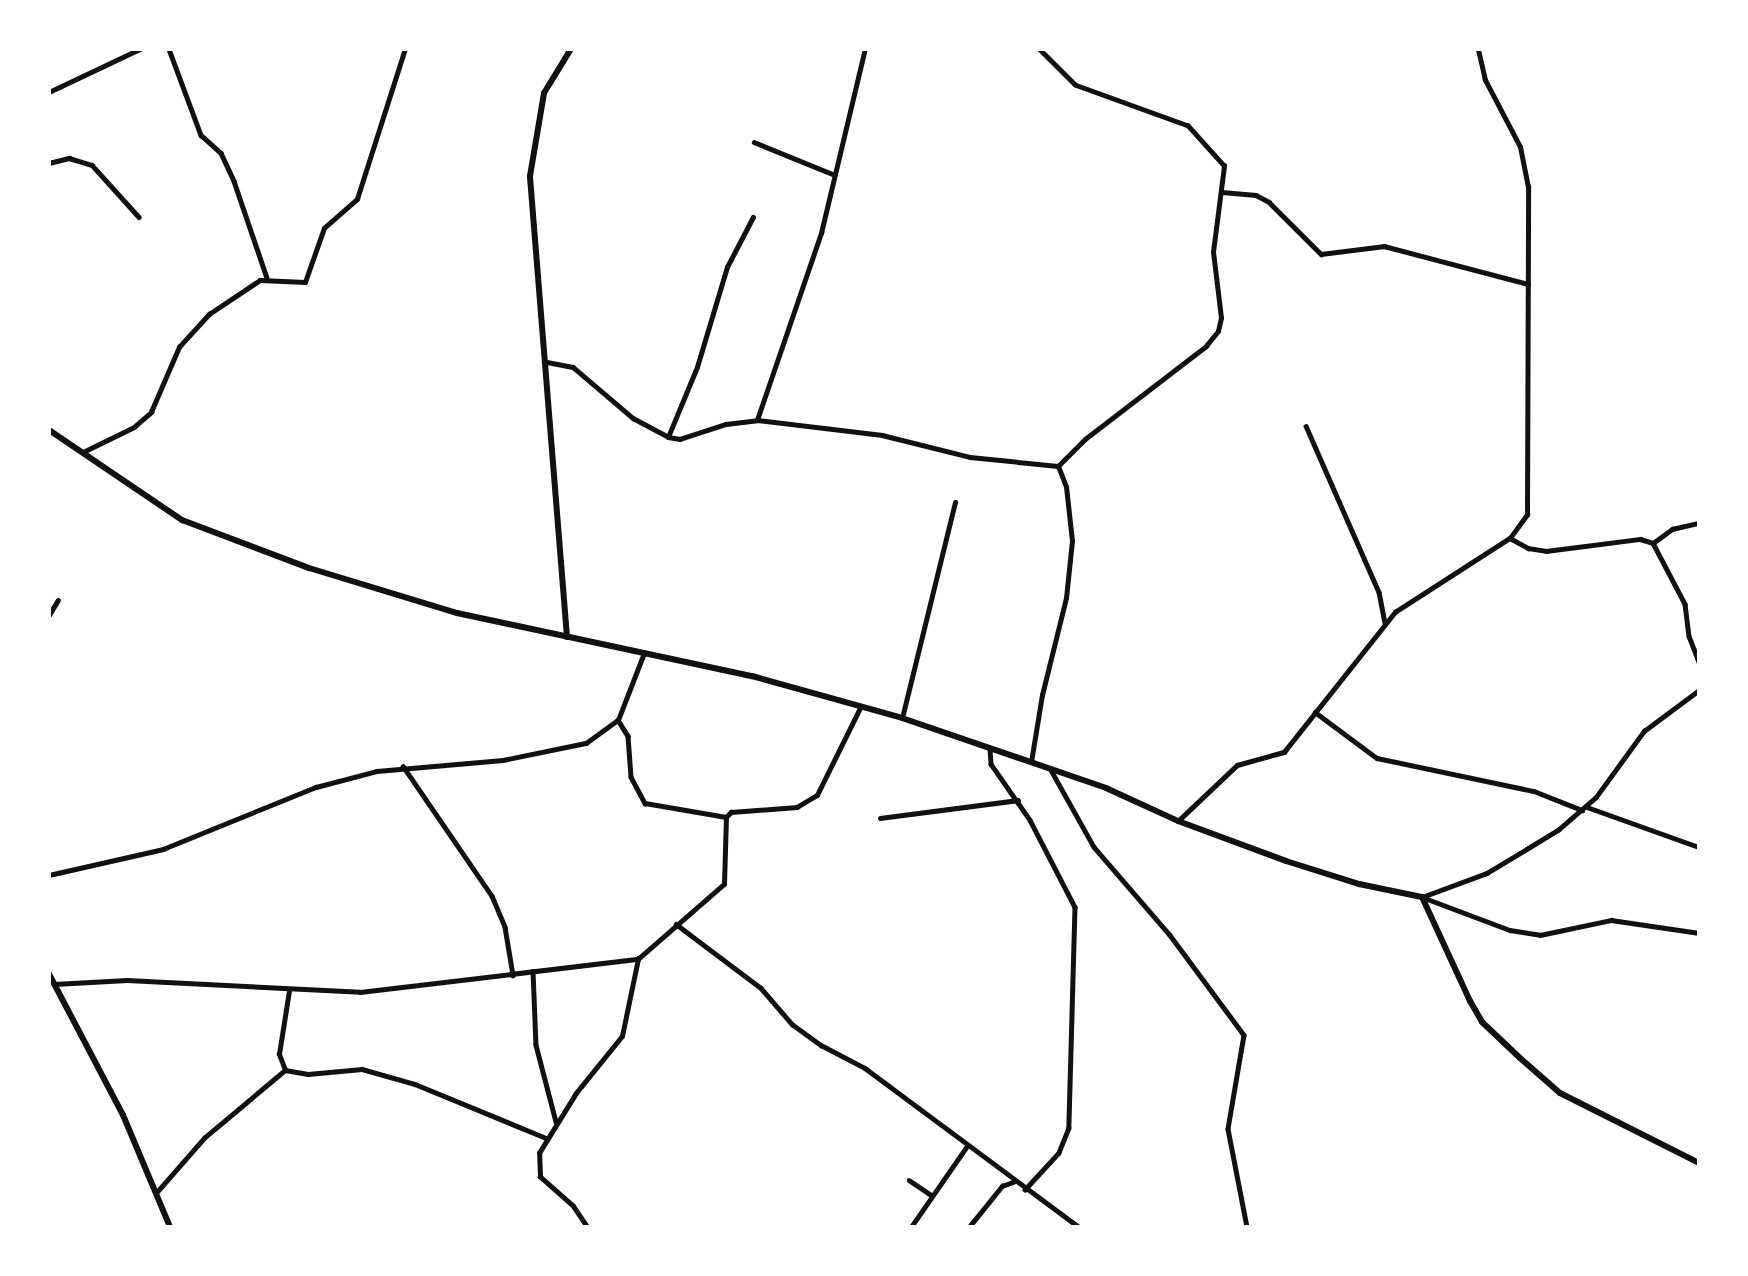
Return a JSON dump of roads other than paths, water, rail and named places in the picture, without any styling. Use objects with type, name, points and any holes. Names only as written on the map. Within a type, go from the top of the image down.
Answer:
[{"type":"street","points":[[49,92],[140,49]]},
{"type":"street","points":[[169,49],[201,135],[221,153],[234,181],[267,278]]},
{"type":"street","points":[[82,453],[134,427],[151,412],[179,347],[194,327],[267,278],[305,282],[324,229],[357,198],[405,49]]},
{"type":"street","points":[[567,638],[530,176],[544,93],[571,49]]},
{"type":"street","points":[[757,420],[821,233],[865,49]]},
{"type":"street","points":[[1039,49],[1075,85],[1188,126],[1200,135],[1224,166],[1213,252],[1221,318],[1218,331],[1206,346],[1084,439],[1058,466]]},
{"type":"street","points":[[1178,821],[1237,765],[1284,752],[1395,612],[1510,538],[1524,524],[1528,502],[1528,187],[1520,146],[1485,80],[1478,49]]},
{"type":"street","points":[[754,142],[835,175]]},
{"type":"street","points":[[49,163],[69,159],[92,165],[139,216]]},
{"type":"street","points":[[1222,192],[1256,195],[1269,202],[1321,254],[1384,246],[1528,284]]},
{"type":"street","points":[[668,437],[697,367],[727,267],[753,217]]},
{"type":"street","points":[[547,362],[573,367],[633,418],[668,437],[680,439],[726,424],[757,420],[882,435],[970,457],[1058,466]]},
{"type":"street","points":[[1306,426],[1379,592],[1385,624]]},
{"type":"street","points":[[49,430],[182,520],[224,539],[457,613],[644,652],[902,718],[1106,788],[1178,821],[1359,884],[1422,897],[1510,930],[1540,934],[1611,920],[1699,933]]},
{"type":"street","points":[[1031,762],[1042,695],[1066,598],[1072,541],[1066,487],[1058,466]]},
{"type":"street","points":[[902,718],[955,502]]},
{"type":"street","points":[[1653,543],[1672,529],[1699,523]]},
{"type":"street","points":[[1510,538],[1528,548],[1546,551],[1640,539],[1653,543],[1685,604],[1689,636],[1699,662]]},
{"type":"street","points":[[49,615],[58,600]]},
{"type":"street","points":[[49,875],[163,849],[316,787],[403,766],[523,757],[586,743],[618,720],[644,652]]},
{"type":"street","points":[[1422,897],[1506,863],[1584,808],[1644,731],[1699,690]]},
{"type":"street","points":[[587,1227],[573,1206],[540,1177],[536,1168],[546,1139],[556,1123],[622,1036],[638,960],[724,884],[726,817],[731,812],[797,807],[817,795],[861,706]]},
{"type":"street","points":[[1315,712],[1377,758],[1534,791],[1699,847]]},
{"type":"street","points":[[618,720],[628,736],[631,777],[645,803],[726,817]]},
{"type":"street","points":[[990,748],[991,764],[1018,800],[1071,895],[1075,920],[1069,1128],[1059,1153],[1025,1190]]},
{"type":"street","points":[[403,766],[492,896],[505,927],[513,975]]},
{"type":"street","points":[[1051,769],[1094,847],[1170,935],[1244,1035],[1228,1129],[1247,1227]]},
{"type":"street","points":[[880,818],[1018,800]]},
{"type":"street","points":[[1422,897],[1461,974],[1469,1001],[1482,1022],[1560,1093],[1699,1163]]},
{"type":"street","points":[[676,924],[761,988],[792,1024],[821,1045],[865,1068],[1014,1182],[1079,1227]]},
{"type":"street","points":[[54,984],[127,980],[360,992],[638,960]]},
{"type":"street","points":[[533,971],[536,1045],[556,1123]]},
{"type":"street","points":[[49,974],[123,1115],[170,1227]]},
{"type":"street","points":[[285,1070],[279,1054],[289,990]]},
{"type":"street","points":[[155,1193],[204,1138],[285,1070],[308,1074],[362,1069],[486,1110],[546,1139]]},
{"type":"street","points":[[911,1227],[967,1146]]},
{"type":"street","points":[[909,1180],[931,1195]]},
{"type":"street","points":[[968,1227],[1002,1186],[1014,1182]]}]
